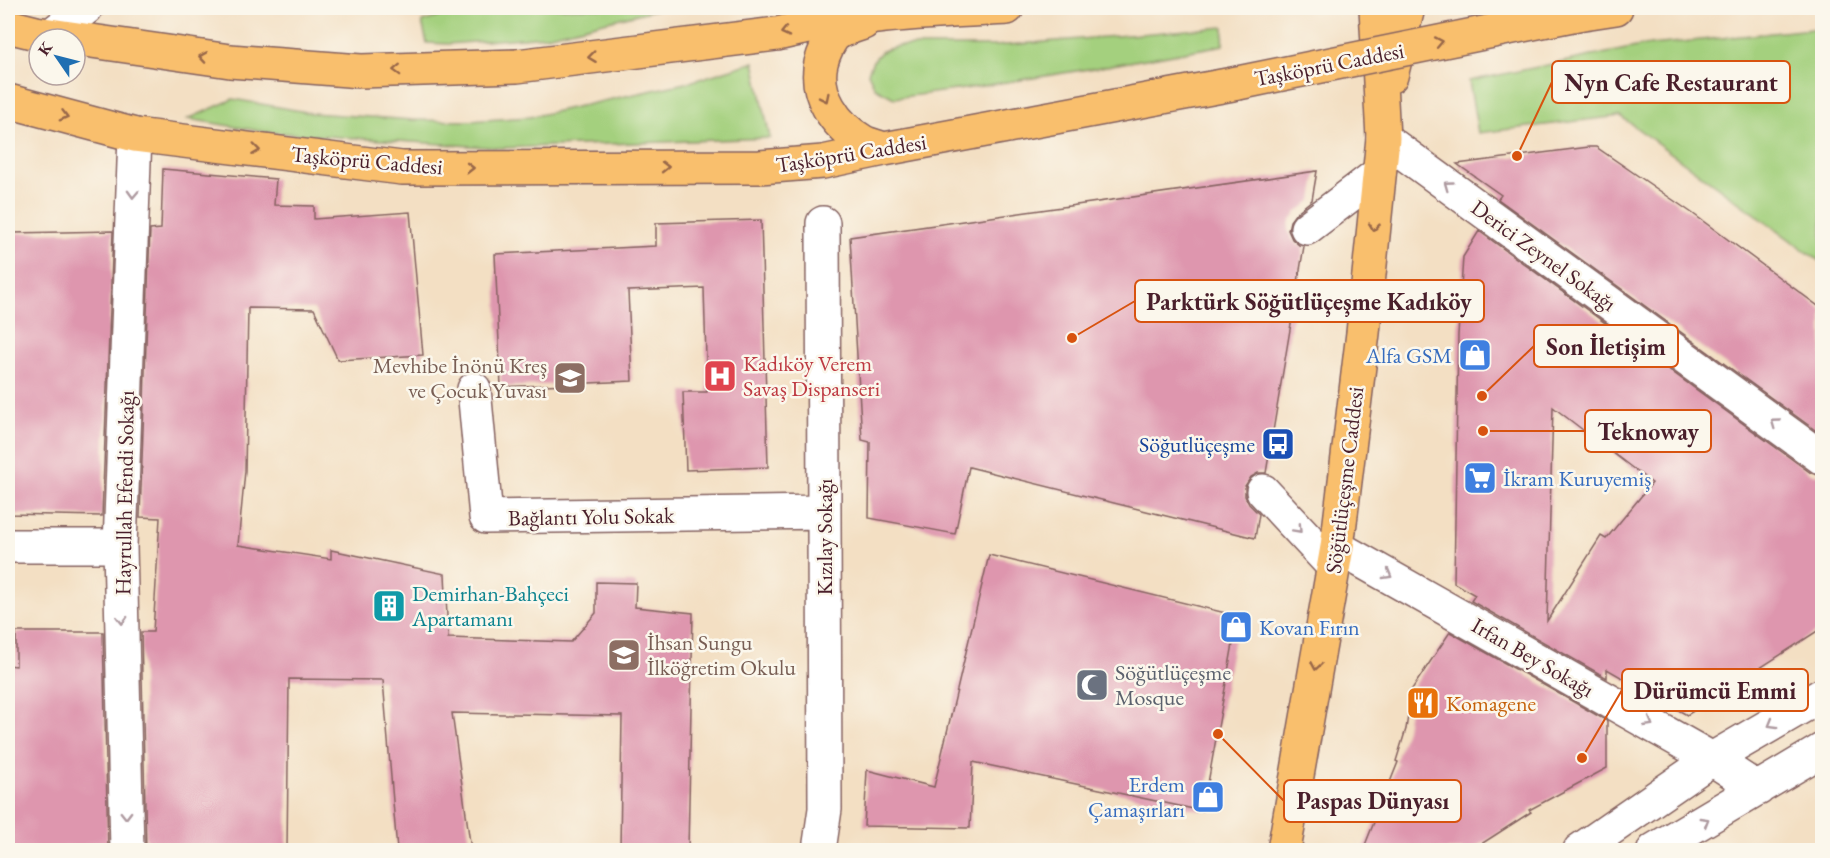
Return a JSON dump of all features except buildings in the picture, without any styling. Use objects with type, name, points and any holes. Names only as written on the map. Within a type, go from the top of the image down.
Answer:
[{"type":"main road","points":[[87,40],[230,61],[361,71],[517,66],[777,34],[812,25],[884,15],[1007,8]]},
{"type":"main road","points":[[1376,8],[1382,122]]},
{"type":"main road","points":[[1382,122],[1408,8]]},
{"type":"main road","name":"Taşköprü Caddesi","points":[[8,101],[135,135],[402,168],[760,167],[823,162],[1616,8]]},
{"type":"main road","points":[[884,15],[836,34],[823,55],[819,71],[819,86],[823,98],[835,116],[848,131],[864,142],[884,149]]},
{"type":"main road","points":[[8,26],[27,30]]},
{"type":"main road","name":"Söğütlüçeşme Caddesi","points":[[1284,850],[1335,556],[1363,333],[1382,122]]},
{"type":"street","points":[[61,27],[86,8]]},
{"type":"street","name":"Derici Zeynel Sokağı","points":[[1382,122],[1822,458]]},
{"type":"street","name":"Hayrullah Efendi Sokağı","points":[[127,850],[120,546],[135,135]]},
{"type":"street","points":[[1308,228],[1379,173]]},
{"type":"street","name":"Kızılay Sokağı","points":[[819,850],[825,809],[823,223]]},
{"type":"street","name":"Bağlantı Yolu Sokak","points":[[474,389],[486,517],[824,512]]},
{"type":"street","name":"Irfan Bey Sokağı","points":[[1263,491],[1335,556],[1712,759],[1758,789]]},
{"type":"street","points":[[8,546],[120,546]]},
{"type":"street","points":[[1580,850],[1712,759],[1822,694]]},
{"type":"street","points":[[1654,850],[1822,750]]},
{"type":"green space","points":[[467,8],[662,8],[546,36],[448,44],[427,43],[422,22]]},
{"type":"green space","points":[[1224,27],[1223,45],[964,89],[894,98],[875,88],[868,73],[873,61],[882,51],[899,46],[995,46]]},
{"type":"green space","points":[[1822,28],[1822,263],[1620,116],[1478,133],[1469,81],[1641,46]]},
{"type":"green space","points":[[754,62],[770,138],[500,148],[266,132],[188,119],[233,99],[312,113],[413,120],[469,121],[530,117],[690,82]]},
{"type":"place","name":"Nyn Cafe Restaurant","points":[[1517,156]]},
{"type":"place","name":"Parktürk Söğütlüçeşme Kadıköy","points":[[1072,338]]},
{"type":"place","name":"Alfa GSM","points":[[1475,355]]},
{"type":"place","name":"Kadıköy Verem Savaş Dispanseri","points":[[720,376]]},
{"type":"place","name":"Mevhibe İnönü Kreş ve Çocuk Yuvası","points":[[570,378]]},
{"type":"place","name":"Son İletişim","points":[[1482,396]]},
{"type":"place","name":"Teknoway","points":[[1483,431]]},
{"type":"place","name":"Söğutlüçeşme","points":[[1278,444]]},
{"type":"place","name":"İkram Kuruyemiş","points":[[1480,478]]},
{"type":"place","name":"Demirhan-Bahçeci Apartamanı","points":[[389,606]]},
{"type":"place","name":"Kovan Fırın","points":[[1236,627]]},
{"type":"place","name":"İhsan Sungu İlköğretim Okulu","points":[[624,655]]},
{"type":"place","name":"Söğütlüçeşme Mosque","points":[[1092,685]]},
{"type":"place","name":"Komagene","points":[[1423,703]]},
{"type":"place","name":"Paspas Dünyası","points":[[1218,734]]},
{"type":"place","name":"Dürümcü Emmi","points":[[1582,758]]},
{"type":"place","name":"Erdem Çamaşırları","points":[[1208,797]]}]
